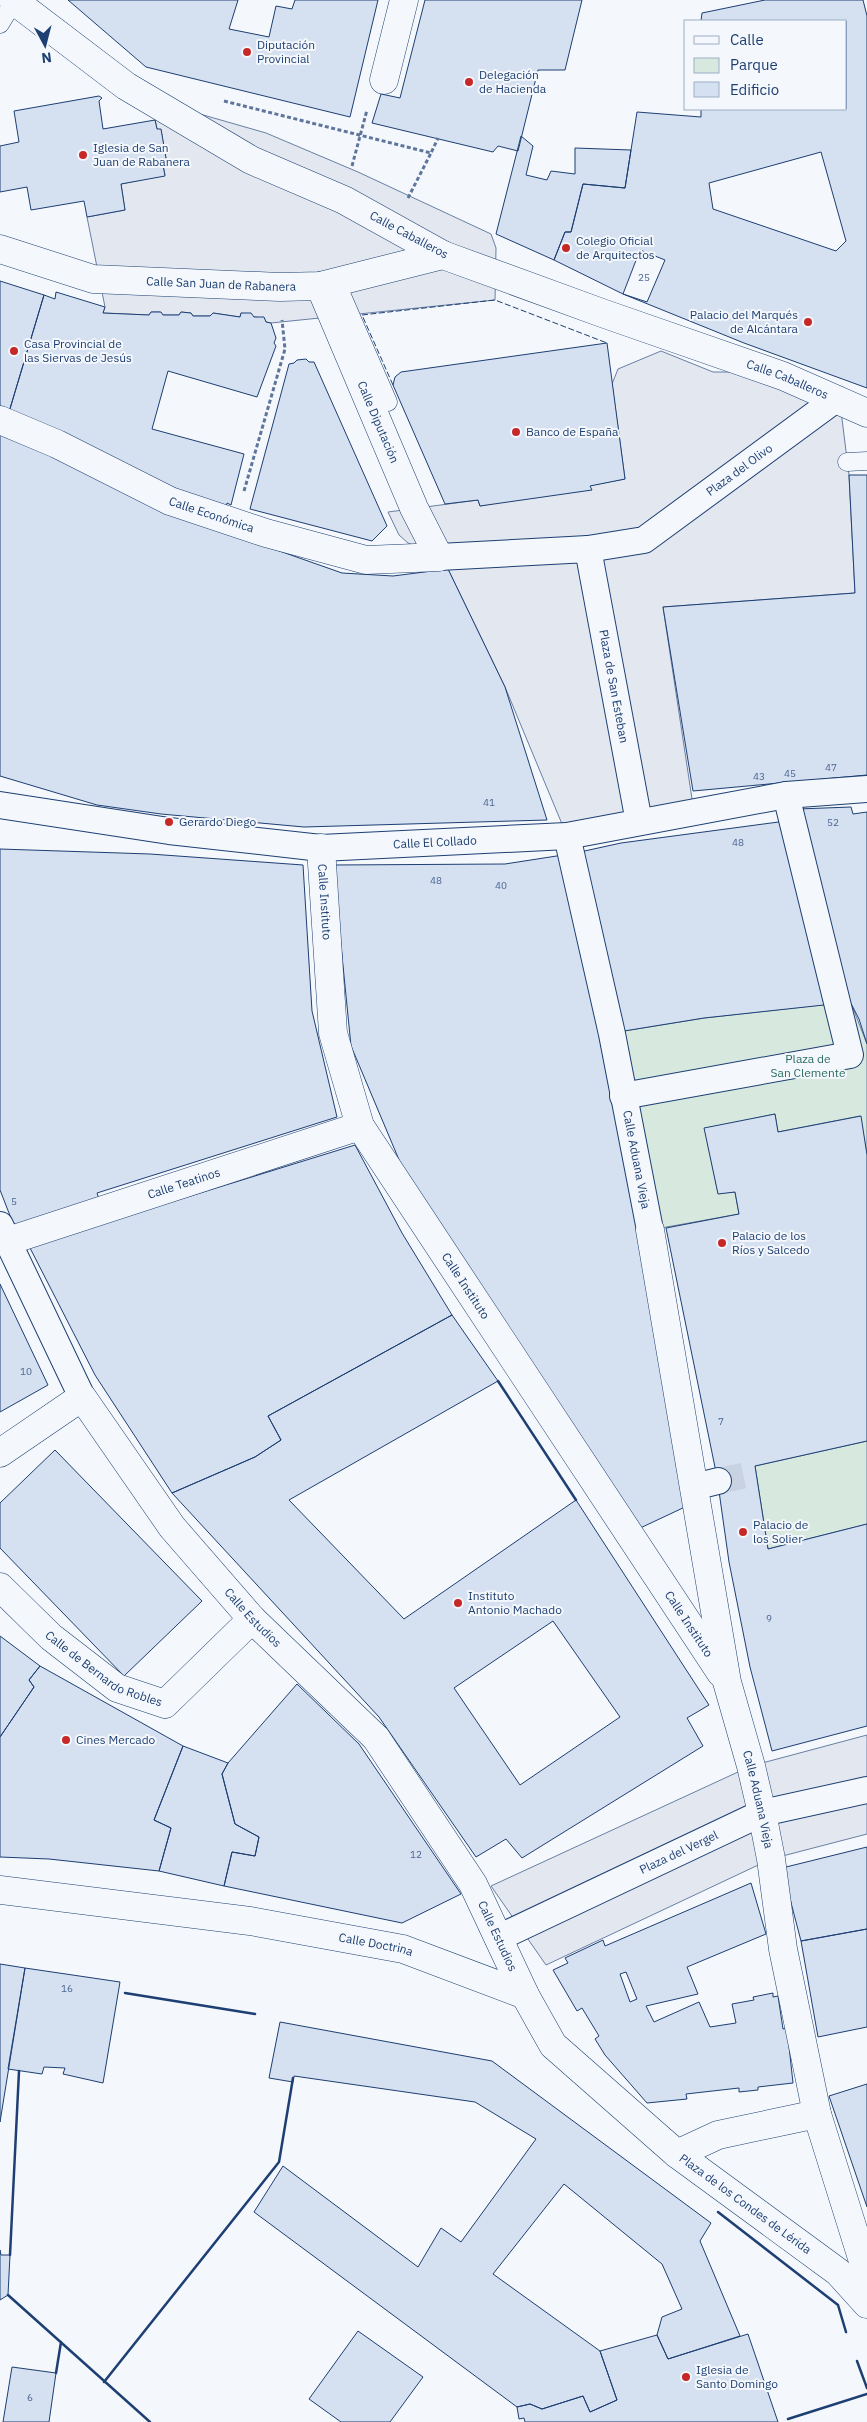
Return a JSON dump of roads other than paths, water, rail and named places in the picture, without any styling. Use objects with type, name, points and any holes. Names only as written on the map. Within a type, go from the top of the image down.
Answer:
[{"type":"street","name":"Calle Caballeros","points":[[13,0],[126,86],[252,160],[344,200],[443,255],[602,314],[783,376],[867,413]]},
{"type":"street","points":[[384,80],[404,0]]},
{"type":"street","name":"Calle San Juan de Rabanera","points":[[0,249],[92,279],[280,287],[328,284],[443,255]]},
{"type":"street","name":"Calle Diputación","points":[[328,284],[414,508],[439,557]]},
{"type":"street","name":"Plaza del Olivo","points":[[588,549],[644,540],[836,399]]},
{"type":"street","name":"Calle Económica","points":[[0,420],[57,444],[170,502],[234,522],[366,560],[439,557]]},
{"type":"street","points":[[439,557],[588,549]]},
{"type":"street","name":"Plaza de San Esteban","points":[[588,549],[639,822]]},
{"type":"street","name":"Calle El Collado","points":[[0,805],[169,831],[321,848],[567,836],[786,795],[867,789]]},
{"type":"street","points":[[622,1096],[850,1055],[786,795]]},
{"type":"street","name":"Calle Aduana Vieja","points":[[567,836],[612,1034],[622,1096],[706,1484],[727,1682],[751,1766],[762,1813],[771,1859],[783,1949],[817,2114]]},
{"type":"street","name":"Calle Instituto","points":[[321,848],[332,1033],[360,1126],[727,1682]]},
{"type":"street","name":"Calle Teatinos","points":[[4,1233],[360,1126]]},
{"type":"street","name":"Calle Estudios","points":[[4,1233],[82,1397],[172,1527],[252,1619],[376,1738],[473,1884],[525,1995]]},
{"type":"street","points":[[0,1454],[82,1397]]},
{"type":"street","name":"Calle de Bernardo Robles","points":[[0,1586],[51,1637],[117,1688],[165,1704],[252,1619]]},
{"type":"street","name":"Plaza del Vergel","points":[[498,1938],[762,1813],[867,1790]]},
{"type":"street","name":"Calle Doctrina","points":[[0,1890],[250,1921],[403,1949],[525,1995]]},
{"type":"street","points":[[525,1995],[553,2045],[677,2154]]},
{"type":"street","points":[[817,2114],[867,2274]]},
{"type":"street","name":"Plaza de los Condes de Lérida","points":[[817,2114],[718,2135],[677,2154],[838,2272],[867,2304]]},
{"type":"lane","points":[[0,24],[13,0]]},
{"type":"lane","points":[[328,284],[388,402]]},
{"type":"lane","points":[[847,462],[867,461]]},
{"type":"tunnel","points":[[718,1481],[756,1473]]},
{"type":"place","name":"Diputación Provincial","points":[[247,52]]},
{"type":"place","name":"Delegación de Hacienda","points":[[469,82]]},
{"type":"place","name":"Iglesia de San Juan de Rabanera","points":[[83,155]]},
{"type":"place","name":"Colegio Oficial de Arquitectos","points":[[566,248]]},
{"type":"place","name":"Palacio del Marqués de Alcántara","points":[[808,322]]},
{"type":"place","name":"Casa Provincial de las Siervas de Jesús","points":[[14,351]]},
{"type":"place","name":"Banco de España","points":[[516,432]]},
{"type":"place","name":"Gerardo Diego","points":[[169,822]]},
{"type":"place","name":"Palacio de los Ríos y Salcedo","points":[[722,1243]]},
{"type":"place","name":"Palacio de los Solier","points":[[743,1532]]},
{"type":"place","name":"Instituto Antonio Machado","points":[[458,1603]]},
{"type":"place","name":"Cines Mercado","points":[[66,1740]]},
{"type":"place","name":"Iglesia de Santo Domingo","points":[[686,2377]]},
{"type":"park label","name":"Plaza de San Clemente","points":[[808,1066]]}]
